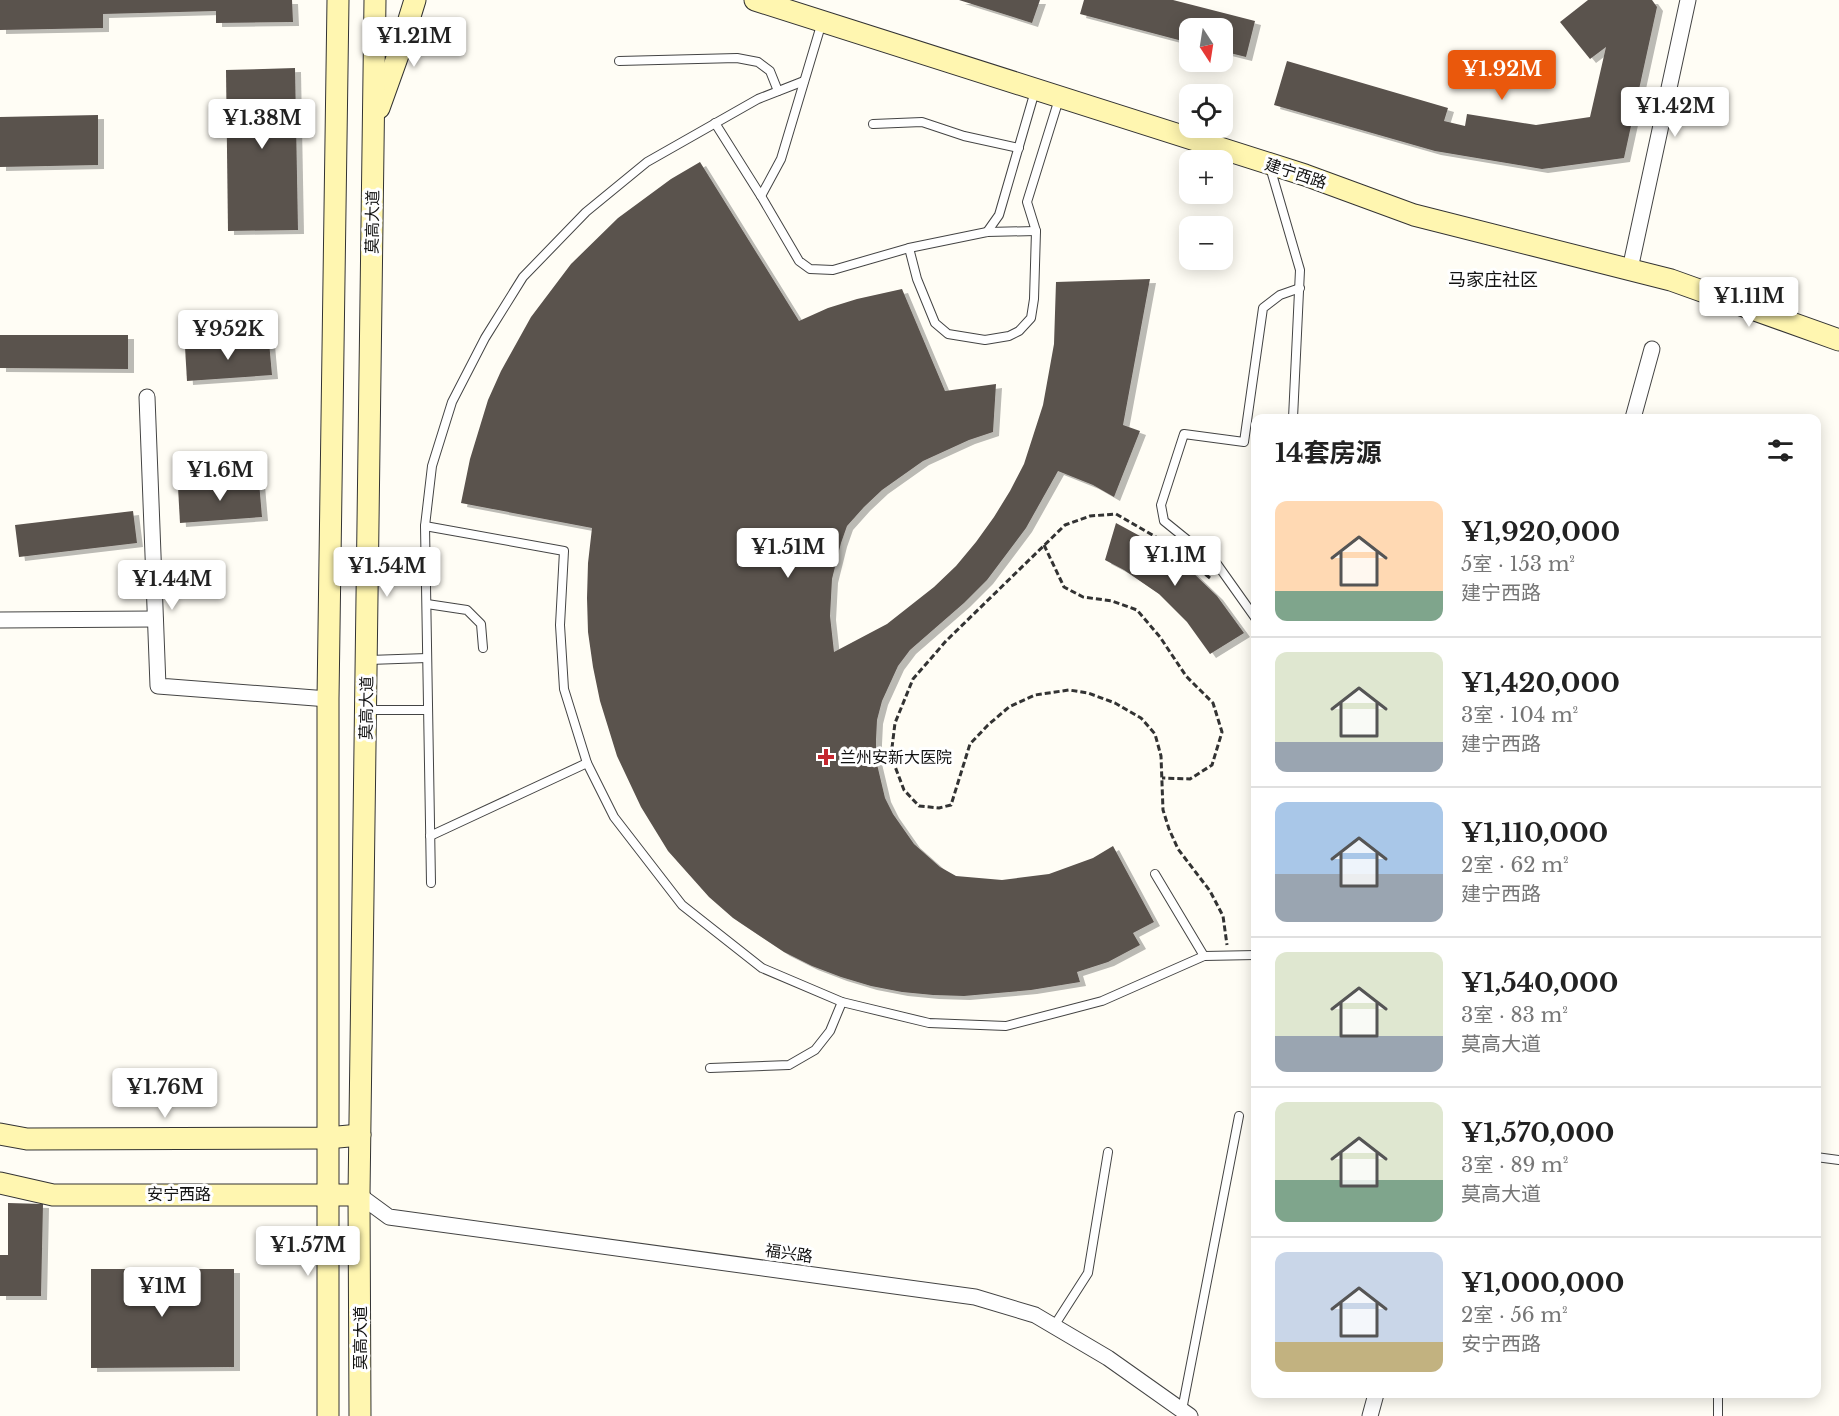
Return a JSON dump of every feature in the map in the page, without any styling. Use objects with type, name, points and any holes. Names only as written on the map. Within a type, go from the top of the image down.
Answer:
[{"type":"main road","name":"莫高大道","points":[[328,1416],[328,699],[338,0]]},
{"type":"main road","name":"莫高大道","points":[[360,1416],[359,1195],[375,0]]},
{"type":"main road","points":[[374,123],[415,0]]},
{"type":"main road","name":"建宁西路","points":[[755,0],[1269,164],[1414,215],[1671,280],[1839,340]]},
{"type":"main road","points":[[0,1134],[27,1139],[360,1135]]},
{"type":"main road","name":"安宁西路","points":[[0,1183],[53,1195],[327,1193],[359,1195]]},
{"type":"street","points":[[1630,269],[1688,0]]},
{"type":"street","points":[[1634,414],[1652,349]]},
{"type":"street","points":[[147,397],[158,686],[328,699]]},
{"type":"street","points":[[0,620],[155,619]]},
{"type":"street","name":"福兴路","points":[[359,1195],[389,1217],[975,1297],[1035,1315],[1108,1359],[1186,1413]]},
{"type":"street","points":[[1370,1416],[1375,1398]]},
{"type":"lane","points":[[761,196],[781,159],[822,21]]},
{"type":"lane","points":[[619,61],[737,58],[758,62],[770,71],[778,91]]},
{"type":"lane","points":[[431,883],[425,526],[432,466],[452,402],[485,338],[523,277],[585,212],[647,162],[758,99],[804,81]]},
{"type":"lane","points":[[987,232],[999,215],[1036,90]]},
{"type":"lane","points":[[909,248],[917,279],[936,323],[948,334],[985,340],[1009,336],[1019,331],[1031,318],[1034,299],[1036,231],[1027,202],[1060,97]]},
{"type":"lane","points":[[873,124],[922,122],[964,136],[1019,148]]},
{"type":"lane","points":[[715,123],[799,261],[810,269],[833,270],[909,248],[987,232],[1036,231]]},
{"type":"lane","points":[[1269,164],[1300,270],[1293,414]]},
{"type":"lane","points":[[1251,612],[1218,564],[1164,521],[1161,505],[1184,434],[1244,442],[1263,308],[1280,295],[1299,288]]},
{"type":"lane","points":[[425,526],[564,551],[560,625],[564,689],[587,763],[614,817],[682,905],[762,968],[842,1002],[929,1023],[1006,1026],[1102,1001],[1204,956],[1251,955]]},
{"type":"lane","points":[[427,604],[467,610],[481,624],[483,648]]},
{"type":"lane","points":[[366,660],[427,658]]},
{"type":"lane","points":[[366,710],[428,710]]},
{"type":"lane","points":[[430,836],[587,763]]},
{"type":"lane","points":[[1155,874],[1204,956]]},
{"type":"lane","points":[[710,1068],[789,1065],[815,1050],[830,1031],[842,1002]]},
{"type":"lane","points":[[1186,1413],[1239,1116]]},
{"type":"lane","points":[[1054,1326],[1088,1273],[1108,1152]]},
{"type":"lane","points":[[1821,1158],[1839,1160]]},
{"type":"lane","points":[[1718,1398],[1718,1416]]},
{"type":"path","points":[[1213,580],[1168,544],[1116,514],[1090,516],[1065,525],[946,641],[913,679],[895,723],[891,756],[904,790],[919,806],[939,808],[951,805],[970,744],[1009,707],[1035,695],[1069,690],[1088,693],[1116,703],[1141,718],[1155,734],[1161,756],[1163,810],[1169,829],[1178,849],[1210,891],[1223,915],[1228,955]]},
{"type":"path","points":[[1044,545],[1064,586],[1083,597],[1112,601],[1137,610],[1160,637],[1186,676],[1213,703],[1222,732],[1212,765],[1190,779],[1162,778]]},
{"type":"building","points":[[0,0],[292,0],[293,22],[216,23],[216,11],[103,14],[103,28],[0,30]]},
{"type":"building","points":[[959,0],[1040,0],[1032,23]]},
{"type":"building","points":[[1084,0],[1173,0],[1255,21],[1246,57],[1233,54],[1233,18],[1179,18],[1179,40],[1080,14]]},
{"type":"building","points":[[1588,0],[1652,0],[1657,7],[1624,158],[1542,169],[1435,151],[1274,105],[1287,61],[1448,108],[1444,121],[1465,126],[1467,114],[1536,125],[1590,117],[1606,47],[1590,59],[1560,22]]},
{"type":"building","points":[[295,68],[298,230],[228,231],[226,70]]},
{"type":"building","points":[[98,115],[98,165],[0,167],[0,117]]},
{"type":"building","points":[[700,162],[799,321],[828,308],[902,289],[945,391],[996,384],[993,432],[923,461],[882,490],[847,526],[832,579],[830,616],[834,652],[887,624],[934,587],[976,542],[1010,491],[1024,464],[1043,405],[1054,344],[1056,282],[1150,279],[1123,425],[1140,431],[1114,497],[1093,485],[1058,471],[1026,528],[987,580],[910,650],[898,666],[882,701],[877,720],[876,760],[885,798],[893,814],[914,844],[940,867],[956,876],[1002,880],[1049,874],[1093,858],[1113,846],[1154,922],[1133,933],[1140,945],[1108,962],[1077,972],[1080,982],[1031,990],[964,996],[902,992],[871,986],[812,966],[784,952],[733,918],[709,897],[668,851],[641,807],[617,756],[600,701],[588,632],[588,563],[592,528],[461,503],[470,459],[488,400],[531,317],[571,264],[618,218],[671,179]]},
{"type":"building","points":[[0,335],[128,335],[128,369],[0,368]]},
{"type":"building","points":[[269,342],[272,375],[187,381],[185,347]]},
{"type":"building","points":[[259,482],[262,517],[180,523],[178,487]]},
{"type":"building","points":[[133,511],[137,543],[19,557],[15,525]]},
{"type":"building","points":[[1116,523],[1162,548],[1184,564],[1217,596],[1244,633],[1210,654],[1187,622],[1159,594],[1105,560]]},
{"type":"building","points":[[8,1203],[43,1204],[41,1296],[0,1296],[0,1255],[8,1255]]},
{"type":"building","points":[[91,1269],[234,1269],[234,1367],[91,1368]]},
{"type":"place","name":"兰州安新大医院","points":[[826,757]]},
{"type":"district","name":"马家庄社区","points":[[1493,280]]}]
